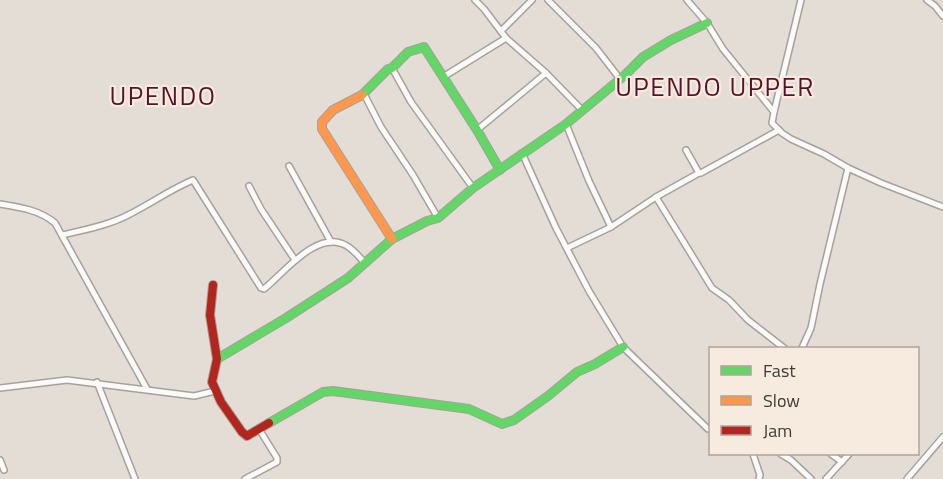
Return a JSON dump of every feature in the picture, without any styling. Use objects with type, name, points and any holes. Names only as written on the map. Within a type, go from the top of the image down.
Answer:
[{"type":"street","points":[[475,0],[507,38],[582,110]]},
{"type":"street","points":[[501,31],[532,0]]},
{"type":"street","points":[[548,0],[596,48],[620,79]]},
{"type":"street","points":[[687,0],[774,112]]},
{"type":"street","points":[[801,0],[772,123],[791,139],[848,168],[943,207]]},
{"type":"street","points":[[927,0],[943,16]]},
{"type":"street","points":[[217,359],[348,278],[392,239],[427,221],[438,218],[473,188],[566,124],[643,57],[671,40],[707,23]]},
{"type":"street","points":[[443,76],[507,38]]},
{"type":"street","points":[[392,239],[322,129],[322,122],[333,110],[364,94],[408,52],[424,47],[500,170]]},
{"type":"street","points":[[392,68],[411,102],[473,188]]},
{"type":"street","points":[[477,130],[546,73]]},
{"type":"street","points":[[364,94],[381,127],[438,218]]},
{"type":"street","points":[[566,124],[611,227]]},
{"type":"street","points":[[567,248],[611,227],[656,197],[779,130]]},
{"type":"street","points":[[686,150],[699,173]]},
{"type":"street","points":[[522,153],[556,228],[589,291],[623,348],[709,429]]},
{"type":"street","points":[[289,166],[332,242]]},
{"type":"street","points":[[802,347],[811,328],[848,168]]},
{"type":"street","points":[[62,235],[129,215],[193,180],[264,290],[311,248],[332,242],[345,244],[364,262]]},
{"type":"street","points":[[249,186],[261,209],[295,260]]},
{"type":"street","points":[[656,197],[712,288],[783,347]]},
{"type":"street","points":[[0,204],[48,217],[55,223],[147,389]]},
{"type":"street","points":[[213,285],[210,315],[217,359],[212,382],[215,391],[247,436],[323,392],[333,391],[469,409],[502,424],[507,423],[548,396],[577,372],[623,348]]},
{"type":"street","points":[[0,388],[68,380],[194,396],[215,391]]},
{"type":"street","points":[[97,382],[135,479]]},
{"type":"street","points":[[245,479],[277,462],[277,458],[259,429]]},
{"type":"street","points":[[908,479],[943,436]]},
{"type":"street","points":[[754,455],[760,475],[759,479]]},
{"type":"street","points":[[784,455],[811,479]]},
{"type":"street","points":[[833,455],[842,462]]},
{"type":"street","points":[[826,479],[847,455]]},
{"type":"street","points":[[0,460],[4,470]]},
{"type":"traffic: fast","points":[[217,359],[348,278],[392,239],[427,221],[438,218],[473,188],[566,124],[643,57],[671,40],[707,23]]},
{"type":"traffic: fast","points":[[362,95],[408,52],[424,47],[500,170]]},
{"type":"traffic: fast","points":[[269,423],[323,392],[333,391],[469,409],[502,424],[514,420],[577,372],[623,347]]},
{"type":"traffic: slow","points":[[362,95],[333,110],[322,122],[322,129],[392,239]]},
{"type":"traffic: jam","points":[[213,285],[210,315],[217,359],[212,382],[221,402],[247,436],[269,423]]},
{"type":"district","name":"UPENDO UPPER","points":[[715,87]]},
{"type":"district","name":"UPENDO","points":[[163,96]]}]
